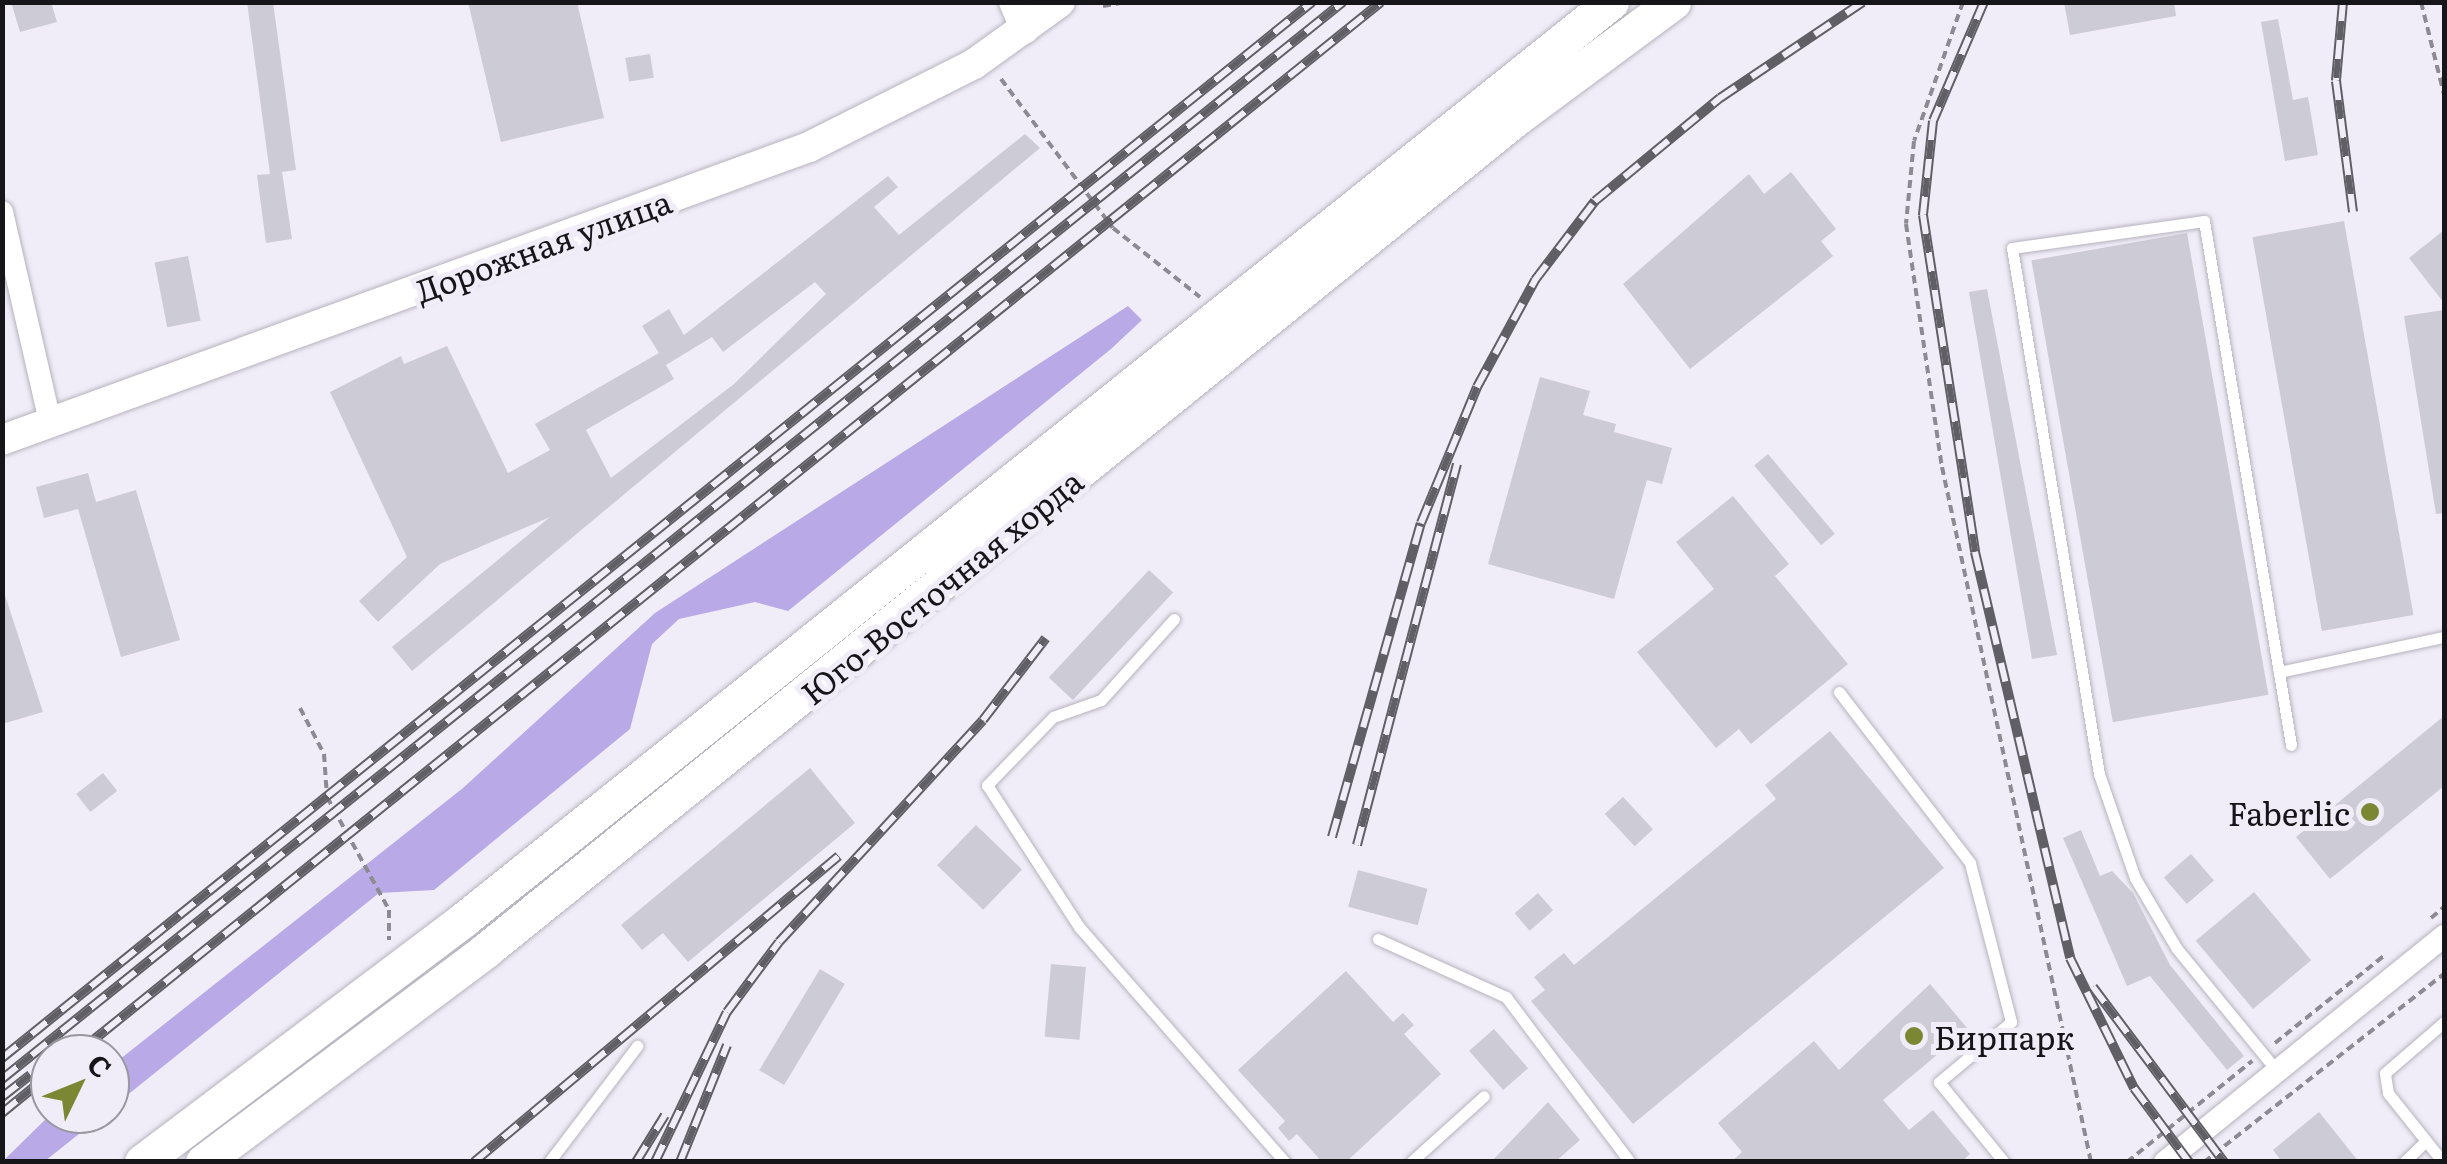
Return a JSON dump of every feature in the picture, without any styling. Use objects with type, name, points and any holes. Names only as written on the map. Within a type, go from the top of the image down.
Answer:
[{"type":"main road","name":"Дорожная улица","points":[[2,440],[810,147],[1019,16],[1060,2]]},
{"type":"main road","name":"Юго-Восточная хорда","points":[[142,1162],[464,920],[1611,2]]},
{"type":"main road","name":"Юго-Восточная хорда","points":[[203,1162],[486,950],[1519,116],[1673,2]]},
{"type":"street","points":[[2,212],[50,422]]},
{"type":"street","points":[[2165,1162],[2270,1062],[2444,936]]},
{"type":"lane","points":[[2270,1062],[2177,949],[2135,878],[2100,774],[2012,248],[2204,220],[2292,745]]},
{"type":"lane","points":[[1174,618],[1100,700],[1053,717],[987,785],[1080,928],[1285,1162]]},
{"type":"lane","points":[[2279,672],[2444,638]]},
{"type":"lane","points":[[1839,692],[1970,863],[2011,1022],[1939,1082],[2002,1161]]},
{"type":"lane","points":[[1378,940],[1506,997],[1630,1162]]},
{"type":"lane","points":[[2443,1162],[2424,1143],[2388,1093],[2385,1073],[2444,1022]]},
{"type":"lane","points":[[549,1162],[637,1046]]},
{"type":"lane","points":[[1411,1162],[1484,1096]]},
{"type":"lane","points":[[2404,1162],[2424,1143]]},
{"type":"path","points":[[1102,6],[1126,2]]},
{"type":"path","points":[[1964,2],[1914,141],[1906,224],[1942,467],[2091,1162]]},
{"type":"path","points":[[2421,2],[2444,94]]},
{"type":"path","points":[[1001,79],[1113,228],[1220,312]]},
{"type":"path","points":[[300,708],[324,754],[328,797],[389,910],[389,940]]},
{"type":"path","points":[[2414,931],[2444,907]]},
{"type":"path","points":[[2127,1162],[2270,1062],[2399,943]]},
{"type":"path","points":[[2204,1162],[2444,974]]},
{"type":"shaded area","points":[[1128,306],[1142,320],[788,611],[755,602],[679,619],[652,644],[630,729],[434,890],[379,893],[130,1093],[130,1051],[463,788],[655,613]]},
{"type":"shaded area","points":[[31,1134],[79,1134],[45,1161],[3,1161]]},
{"type":"building","points":[[11,2],[51,2],[57,22],[20,32]]},
{"type":"building","points":[[247,2],[273,2],[296,170],[274,173],[282,172],[292,239],[266,243],[257,175],[270,174]]},
{"type":"building","points":[[468,2],[577,2],[604,118],[501,142]]},
{"type":"building","points":[[2064,2],[2174,2],[2176,16],[2070,35]]},
{"type":"building","points":[[2278,19],[2293,100],[2308,97],[2318,155],[2285,161],[2261,22]]},
{"type":"building","points":[[650,54],[654,78],[629,82],[625,58]]},
{"type":"building","points":[[1025,134],[1040,148],[412,671],[392,647],[550,517],[440,564],[378,622],[359,601],[407,557],[330,392],[401,356],[404,364],[447,346],[508,473],[550,450],[535,424],[659,353],[642,326],[669,309],[684,335],[888,176],[898,187],[874,207],[899,235]],"holes":[[[815,282],[826,294],[734,384],[611,478],[586,430],[674,379],[666,365],[712,337],[723,352]]]},
{"type":"building","points":[[1791,172],[1836,229],[1821,241],[1833,256],[1690,369],[1623,284],[1749,174],[1764,194]]},
{"type":"building","points":[[2344,221],[2413,615],[2322,631],[2252,237]]},
{"type":"building","points":[[2444,230],[2444,303],[2409,258]]},
{"type":"building","points":[[2187,233],[2268,695],[2113,722],[2031,260]]},
{"type":"building","points":[[188,256],[201,321],[167,327],[155,262]]},
{"type":"building","points":[[1987,289],[2057,655],[2032,659],[1969,292]]},
{"type":"building","points":[[2444,310],[2444,513],[2436,514],[2404,316]]},
{"type":"building","points":[[1540,377],[1590,391],[1583,415],[1616,424],[1614,432],[1672,448],[1662,484],[1647,480],[1614,599],[1488,564]]},
{"type":"building","points":[[1768,454],[1835,534],[1821,545],[1754,466]]},
{"type":"building","points":[[88,473],[96,502],[136,490],[180,640],[121,657],[78,509],[44,518],[36,487]]},
{"type":"building","points":[[1733,496],[1789,564],[1775,576],[1848,664],[1751,744],[1739,729],[1716,748],[1637,652],[1714,589],[1676,542]]},
{"type":"building","points":[[1149,570],[1173,593],[1073,700],[1049,678]]},
{"type":"building","points":[[2,586],[43,712],[2,724]]},
{"type":"building","name":"Faberlic","points":[[2444,716],[2444,786],[2330,879],[2296,837]]},
{"type":"building","points":[[1830,731],[1944,868],[1633,1124],[1531,1001],[1545,990],[1534,977],[1564,953],[1574,965],[1776,799],[1765,785]]},
{"type":"building","points":[[810,768],[855,823],[688,962],[663,933],[642,950],[621,925]]},
{"type":"building","points":[[103,773],[117,791],[90,812],[76,794]]},
{"type":"building","points":[[1623,797],[1653,829],[1635,846],[1605,814]]},
{"type":"building","points":[[976,825],[1022,869],[983,910],[937,865]]},
{"type":"building","points":[[2081,830],[2100,876],[2112,871],[2133,893],[2170,965],[2244,1056],[2227,1070],[2150,976],[2127,986],[2063,838]]},
{"type":"building","points":[[2191,854],[2214,880],[2187,904],[2164,878]]},
{"type":"building","points":[[1358,870],[1428,889],[1418,925],[1348,907]]},
{"type":"building","points":[[2254,892],[2311,960],[2253,1009],[2196,941]]},
{"type":"building","points":[[1538,893],[1553,910],[1530,931],[1515,913]]},
{"type":"building","points":[[1051,964],[1086,967],[1080,1040],[1045,1037]]},
{"type":"building","points":[[820,969],[845,984],[784,1085],[759,1070]]},
{"type":"building","points":[[1346,971],[1393,1022],[1403,1013],[1414,1025],[1404,1034],[1441,1074],[1346,1162],[1322,1162],[1297,1134],[1289,1141],[1278,1128],[1285,1121],[1238,1070]]},
{"type":"building","points":[[1930,984],[1968,1029],[1883,1100],[1909,1130],[1933,1110],[1970,1154],[1961,1162],[1731,1162],[1742,1152],[1718,1123],[1814,1041],[1839,1070]]},
{"type":"building","points":[[1494,1029],[1528,1068],[1503,1090],[1469,1051]]},
{"type":"building","points":[[1548,1102],[1580,1140],[1555,1162],[1491,1162]]},
{"type":"building","points":[[2319,1112],[2359,1162],[2282,1162],[2273,1150]]},
{"type":"railway","points":[[2,1058],[1312,2]]},
{"type":"railway","points":[[2,1079],[1343,2]]},
{"type":"railway","points":[[101,1034],[1381,2]]},
{"type":"railway","points":[[1332,837],[1421,523],[1477,387],[1535,280],[1595,201],[1720,98],[1863,2]]},
{"type":"railway","points":[[1984,2],[1933,121],[1923,215],[1975,552],[2070,958],[2134,1088],[2189,1162]]},
{"type":"railway","points":[[2343,2],[2336,81],[2353,212]]},
{"type":"railway","points":[[1357,845],[1457,464]]},
{"type":"railway","points":[[655,1162],[727,1012],[779,942],[983,720],[1046,638]]},
{"type":"railway","points":[[474,1162],[839,856]]},
{"type":"railway","points":[[2093,987],[2224,1162]]},
{"type":"railway","points":[[680,1162],[727,1045]]},
{"type":"railway","points":[[2,1097],[30,1075]]},
{"type":"railway","points":[[2,1113],[30,1090]]},
{"type":"railway","points":[[636,1162],[665,1115]]},
{"type":"place","name":"Faberlic","points":[[2370,812]]},
{"type":"place","name":"Бирпарк","points":[[1914,1036]]}]
